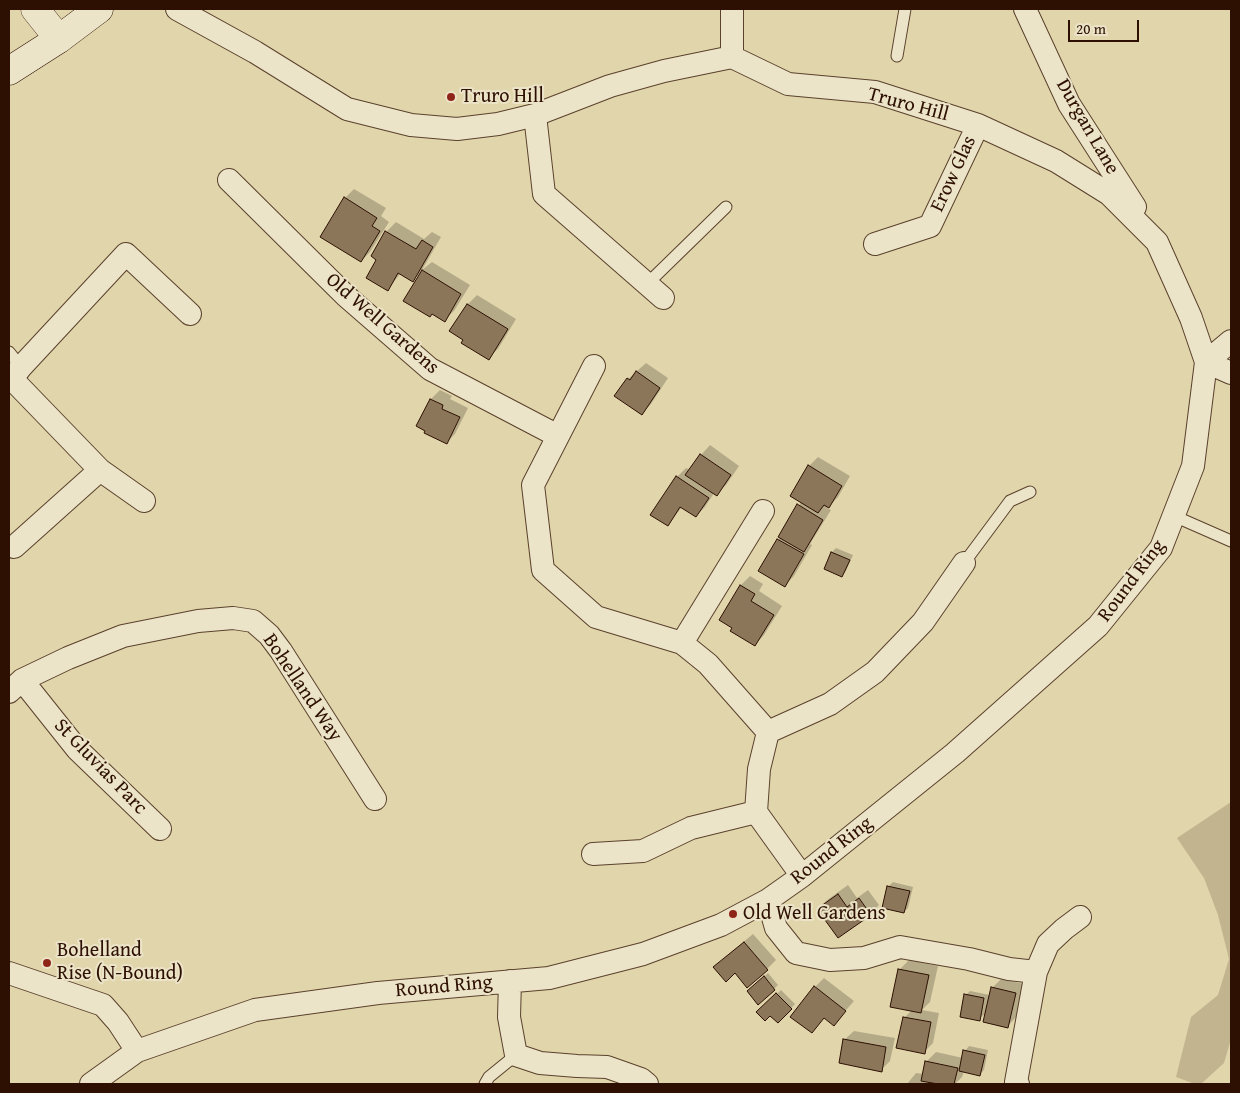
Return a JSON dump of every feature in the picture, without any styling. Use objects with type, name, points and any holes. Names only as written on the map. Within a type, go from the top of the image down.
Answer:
[{"type":"main road","points":[[35,9],[59,39]]},
{"type":"main road","points":[[9,71],[59,39],[100,9]]},
{"type":"street","points":[[177,9],[255,52],[347,109],[411,125],[457,129],[498,124],[535,115],[610,86],[732,57],[732,9]]},
{"type":"street","name":"Durgan Lane","points":[[1025,9],[1069,104],[1156,242]]},
{"type":"street","name":"Truro Hill","points":[[732,57],[788,84],[875,92],[978,125],[1056,161],[1109,194],[1156,242],[1191,318],[1206,362]]},
{"type":"street","points":[[535,115],[544,194],[655,291]]},
{"type":"street","name":"Erow Glas","points":[[875,244],[930,226],[978,125]]},
{"type":"street","name":"Old Well Gardens","points":[[229,180],[346,296],[430,369],[558,436]]},
{"type":"street","points":[[144,501],[100,470],[13,370],[126,254],[190,314]]},
{"type":"street","points":[[1231,341],[1206,362],[1231,373]]},
{"type":"street","name":"Round Ring","points":[[91,1084],[137,1051],[255,1010],[378,993],[550,978],[643,954],[721,925],[768,900],[802,876],[955,753],[1098,626],[1161,548],[1193,466],[1206,362]]},
{"type":"street","points":[[594,366],[533,486],[543,570],[596,617],[682,643],[708,664],[768,732]]},
{"type":"street","points":[[14,547],[100,470]]},
{"type":"street","points":[[682,643],[763,511]]},
{"type":"street","points":[[768,732],[830,704],[875,672],[923,622],[964,564]]},
{"type":"street","name":"Bohelland Way","points":[[15,686],[68,658],[123,636],[198,620],[234,618],[253,621],[269,635],[281,651],[375,799]]},
{"type":"street","name":"St Gluvias Parc","points":[[15,686],[160,829]]},
{"type":"street","points":[[768,732],[758,769],[756,812],[802,876]]},
{"type":"street","points":[[593,854],[643,851],[691,828],[756,812]]},
{"type":"street","points":[[768,900],[776,928],[796,954],[830,960],[864,958],[900,947],[969,959],[1009,969],[1036,972]]},
{"type":"street","points":[[1018,1084],[1016,1082],[1036,972],[1048,944],[1080,917]]},
{"type":"street","points":[[9,973],[103,1005],[118,1022],[137,1051]]},
{"type":"street","points":[[510,981],[509,1017],[516,1055],[540,1063],[607,1067],[641,1079],[647,1084]]},
{"type":"lane","points":[[897,56],[905,9]]},
{"type":"lane","points":[[655,291],[726,207]]},
{"type":"lane","points":[[964,564],[1010,501],[1030,492]]},
{"type":"lane","points":[[1174,516],[1231,541]]},
{"type":"lane","points":[[485,1084],[489,1077],[516,1055]]},
{"type":"shaded area","points":[[1231,802],[1231,1039],[1224,1063],[1201,1084],[1195,1084],[1176,1077],[1191,1017],[1218,995],[1229,959],[1218,915],[1204,878],[1177,838]]},
{"type":"building","points":[[344,197],[377,218],[372,226],[380,231],[361,262],[320,237]]},
{"type":"building","points":[[385,231],[416,249],[422,240],[433,247],[413,282],[398,273],[388,291],[366,278],[376,260],[371,256]]},
{"type":"building","points":[[422,270],[461,294],[445,322],[432,314],[430,317],[403,301]]},
{"type":"building","points":[[467,304],[508,329],[489,360],[461,343],[463,340],[449,331]]},
{"type":"building","points":[[636,371],[660,388],[642,415],[614,396],[627,378],[630,380]]},
{"type":"building","points":[[430,399],[443,405],[442,409],[460,417],[447,444],[424,433],[425,431],[416,426]]},
{"type":"building","points":[[700,454],[731,475],[717,496],[685,475]]},
{"type":"building","points":[[808,465],[842,486],[829,508],[824,505],[818,513],[790,496]]},
{"type":"building","points":[[676,476],[709,498],[696,517],[680,507],[668,526],[650,515]]},
{"type":"building","points":[[797,504],[823,520],[804,552],[778,537]]},
{"type":"building","points":[[777,539],[804,554],[785,587],[758,571]]},
{"type":"building","points":[[831,552],[850,560],[842,577],[824,569]]},
{"type":"building","points":[[740,585],[755,594],[751,601],[774,615],[755,646],[730,631],[732,628],[719,620]]},
{"type":"building","points":[[887,886],[910,891],[904,913],[882,908]]},
{"type":"building","points":[[838,894],[847,907],[859,898],[871,915],[838,938],[817,909]]},
{"type":"building","points":[[744,942],[768,970],[747,988],[735,973],[726,982],[713,967]]},
{"type":"building","points":[[898,969],[929,975],[921,1013],[890,1007]]},
{"type":"building","points":[[764,976],[775,990],[758,1005],[747,991]]},
{"type":"building","points":[[814,986],[846,1011],[834,1026],[824,1018],[812,1033],[790,1017]]},
{"type":"building","points":[[991,987],[1016,993],[1008,1028],[983,1022]]},
{"type":"building","points":[[776,993],[792,1009],[778,1023],[770,1016],[765,1021],[756,1012]]},
{"type":"building","points":[[964,994],[984,998],[980,1021],[960,1017]]},
{"type":"building","points":[[903,1017],[931,1022],[925,1054],[896,1048]]},
{"type":"building","points":[[843,1039],[886,1047],[882,1072],[839,1063]]},
{"type":"building","points":[[963,1050],[985,1055],[980,1076],[959,1071]]},
{"type":"building","points":[[925,1061],[958,1068],[954,1084],[921,1081]]},
{"type":"place","name":"Truro Hill","points":[[451,97]]},
{"type":"place","name":"Old Well Gardens","points":[[733,914]]},
{"type":"place","name":"Bohelland Rise (N-Bound)","points":[[47,963]]}]
